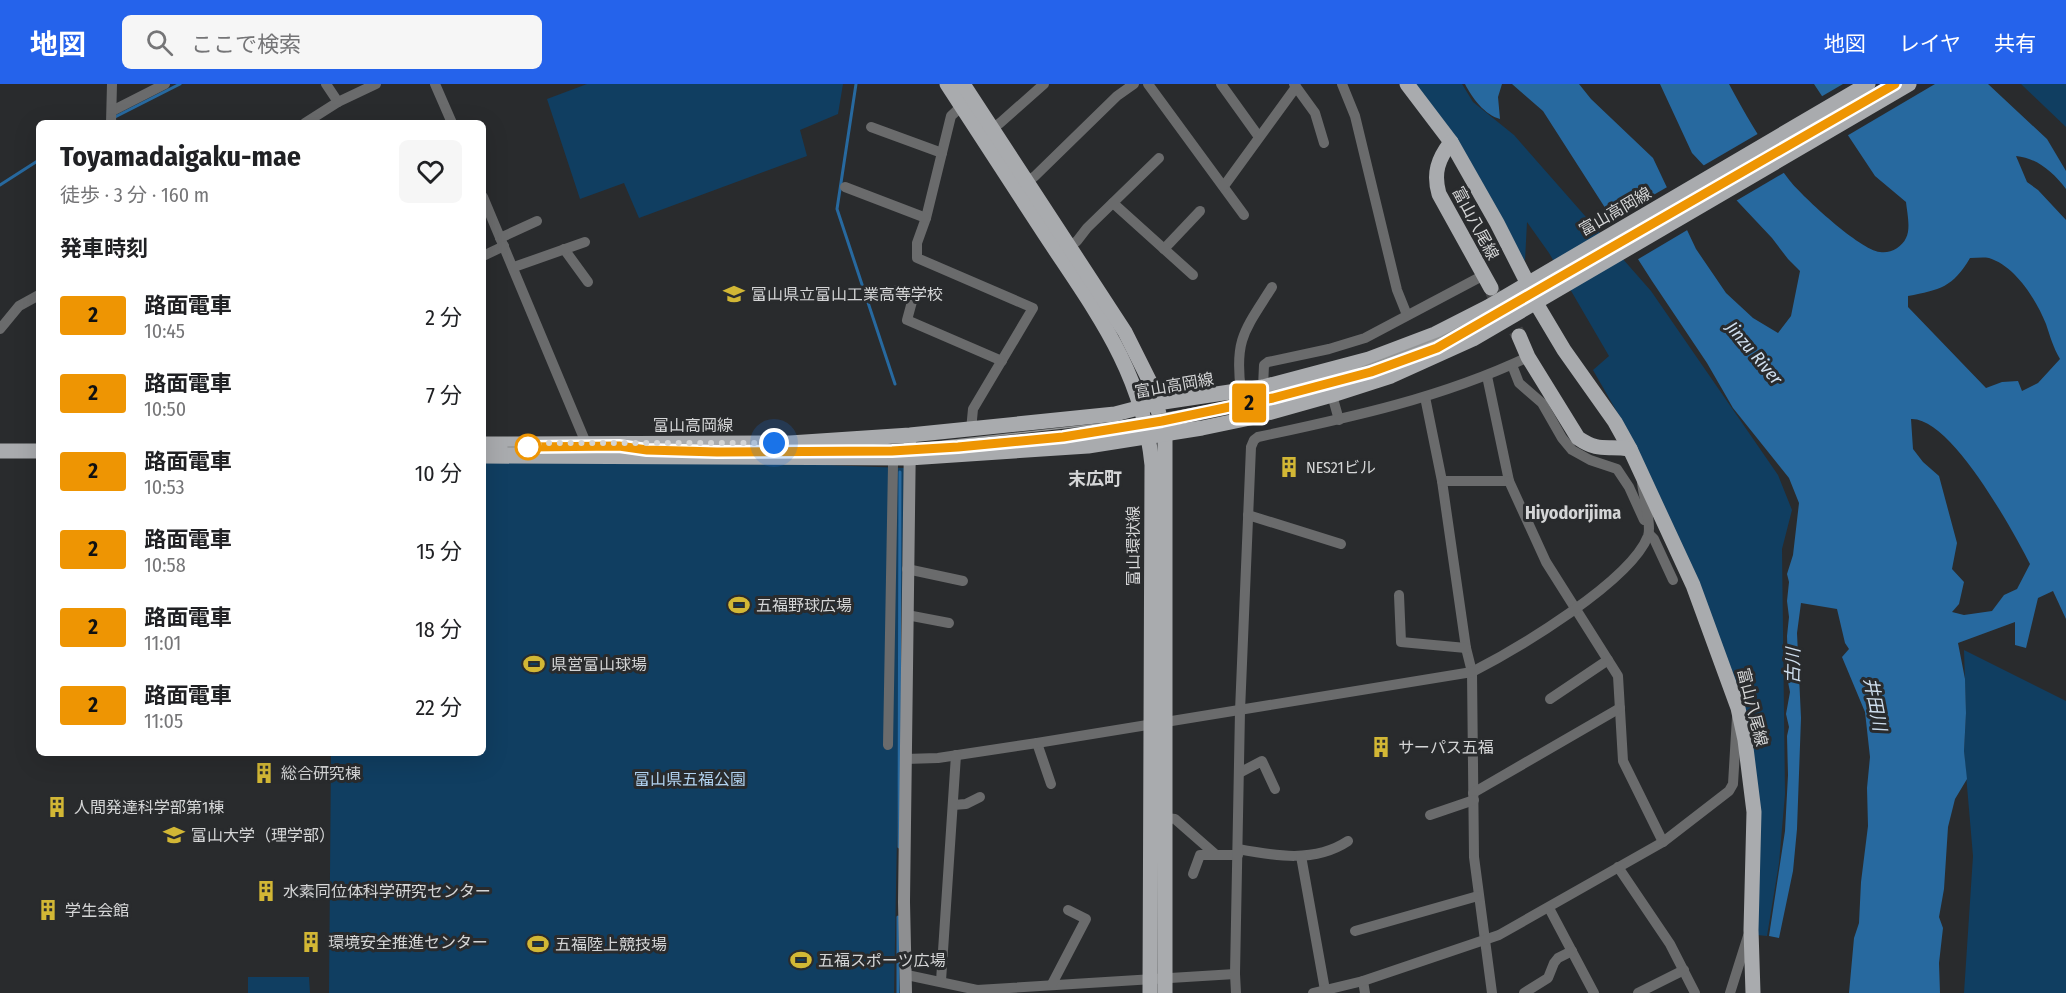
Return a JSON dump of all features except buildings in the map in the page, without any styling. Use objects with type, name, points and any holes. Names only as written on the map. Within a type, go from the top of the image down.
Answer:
[{"type":"main road","name":"富山環状線","points":[[947,84],[967,102],[1064,250],[1125,332],[1150,382],[1166,435],[1150,986]]},
{"type":"main road","name":"富山環状線","points":[[963,84],[967,102]]},
{"type":"main road","name":"富山八尾線","points":[[1407,84],[1451,142],[1531,282]]},
{"type":"main road","name":"富山高岡線","points":[[486,444],[774,443],[910,435],[1115,414],[1157,404],[1263,387],[1369,359],[1435,334],[1488,307],[1868,84]]},
{"type":"main road","name":"富山高岡線","points":[[486,456],[909,458],[1088,446],[1166,435],[1250,418],[1391,376],[1444,353],[1540,301],[1909,84]]},
{"type":"main road","name":"富山八尾線","points":[[1451,142],[1438,164],[1436,185],[1487,282]]},
{"type":"main road","name":"富山環状線","points":[[1064,250],[1121,355],[1142,407],[1149,437],[1152,465],[1158,724],[1166,818],[1166,985]]},
{"type":"main road","name":"富山八尾線","points":[[1540,301],[1564,350],[1615,422],[1641,471],[1693,585],[1738,708],[1745,740],[1754,812],[1751,930],[1753,993]]},
{"type":"main road","points":[[1519,336],[1528,357],[1578,438],[1590,446],[1604,449],[1614,446],[1630,449]]},
{"type":"main road","points":[[0,451],[36,451]]},
{"type":"street","points":[[111,120],[112,84]]},
{"type":"street","points":[[112,111],[165,84]]},
{"type":"street","points":[[326,84],[338,102]]},
{"type":"street","points":[[310,120],[338,102],[376,84]]},
{"type":"street","points":[[435,84],[451,120]]},
{"type":"street","points":[[987,132],[1044,84]]},
{"type":"street","points":[[1022,186],[1118,96],[1134,84]]},
{"type":"street","points":[[1148,84],[1244,215]]},
{"type":"street","points":[[1221,84],[1259,137]]},
{"type":"street","points":[[1342,84],[1355,116],[1397,290],[1407,315]]},
{"type":"street","points":[[1224,186],[1295,86],[1315,112],[1324,143]]},
{"type":"street","points":[[967,102],[951,116],[926,218],[917,243],[916,258],[1033,308],[973,409],[971,430]]},
{"type":"street","points":[[871,128],[942,153]]},
{"type":"street","points":[[1064,250],[1077,241],[1160,158]]},
{"type":"street","points":[[845,187],[926,218]]},
{"type":"street","points":[[1113,203],[1192,275]]},
{"type":"street","points":[[486,204],[586,443]]},
{"type":"street","points":[[1164,249],[1200,211]]},
{"type":"street","points":[[486,254],[537,221]]},
{"type":"street","points":[[514,267],[585,242]]},
{"type":"street","points":[[564,249],[588,282]]},
{"type":"street","points":[[1263,387],[1264,365],[1268,362],[1353,343],[1407,315],[1487,282]]},
{"type":"street","points":[[1241,392],[1238,367],[1239,345],[1245,330],[1272,287]]},
{"type":"street","points":[[895,290],[913,298],[907,320],[1002,361]]},
{"type":"street","points":[[0,329],[19,306],[36,297]]},
{"type":"street","points":[[1236,993],[1240,711],[1251,447],[1254,440],[1258,437],[1339,420],[1425,397],[1487,376],[1528,357]]},
{"type":"street","points":[[1512,365],[1519,383],[1542,403],[1562,438],[1572,450],[1590,460],[1617,469],[1629,487],[1673,580]]},
{"type":"street","points":[[1487,376],[1509,481],[1546,562],[1618,676],[1623,761],[1662,842]]},
{"type":"street","points":[[1332,395],[1339,420]]},
{"type":"street","points":[[1425,397],[1442,481],[1466,648],[1472,672],[1474,857],[1492,993]]},
{"type":"street","points":[[906,993],[905,759],[910,435]]},
{"type":"street","points":[[888,745],[893,465]]},
{"type":"street","points":[[905,759],[956,755],[1037,743],[1472,672],[1501,658],[1575,610],[1625,567],[1640,550],[1649,530],[1641,471]]},
{"type":"street","points":[[1442,481],[1509,481]]},
{"type":"street","points":[[1248,515],[1341,544]]},
{"type":"street","points":[[907,569],[963,581]]},
{"type":"street","points":[[1399,595],[1401,642],[1466,648]]},
{"type":"street","points":[[907,615],[949,623]]},
{"type":"street","points":[[1550,699],[1608,660]]},
{"type":"street","points":[[1430,815],[1474,796],[1620,708]]},
{"type":"street","points":[[1313,993],[1363,981],[1499,935],[1662,842],[1729,791],[1733,784],[1738,708]]},
{"type":"street","points":[[1037,743],[1052,784]]},
{"type":"street","points":[[941,981],[956,755]]},
{"type":"street","points":[[1239,773],[1262,761],[1275,789]]},
{"type":"street","points":[[953,805],[966,804],[980,797]]},
{"type":"street","points":[[1166,818],[1175,819],[1215,854]]},
{"type":"street","points":[[1193,874],[1200,855],[1238,852],[1301,856],[1335,850],[1348,841]]},
{"type":"street","points":[[1301,856],[1325,990]]},
{"type":"street","points":[[1618,867],[1645,904],[1695,993]]},
{"type":"street","points":[[1355,931],[1478,897]]},
{"type":"street","points":[[1549,908],[1594,993]]},
{"type":"street","points":[[1052,984],[1086,919],[1068,910]]},
{"type":"street","points":[[1732,992],[1740,959],[1751,930]]},
{"type":"street","points":[[1524,993],[1548,978],[1558,958],[1572,951]]},
{"type":"street","points":[[1638,993],[1684,970]]},
{"type":"street","points":[[907,975],[977,990],[1031,989],[1052,984],[1150,986],[1235,974]]},
{"type":"street","points":[[1363,981],[1365,993]]},
{"type":"green space","points":[[587,84],[843,84],[838,114],[800,130],[807,156],[639,218],[624,183],[580,199],[547,99]]},
{"type":"green space","points":[[1413,84],[1462,84],[1473,102],[1514,135],[1651,291],[1778,475],[1792,510],[1782,549],[1785,794],[1779,863],[1767,936],[1757,935],[1743,708],[1621,419],[1593,370],[1609,356],[1549,253],[1527,222],[1525,261]]},
{"type":"green space","points":[[2021,84],[2066,84],[2066,127]]},
{"type":"green space","name":"富山県五福公園","points":[[486,455],[623,457],[904,468],[894,993],[329,993],[331,756],[486,756]]},
{"type":"green space","points":[[1964,650],[2066,701],[2066,993],[1964,993],[1973,856],[1964,751],[1966,713]]},
{"type":"green space","points":[[248,977],[309,977],[310,993],[248,993]]},
{"type":"water","points":[[1465,84],[1502,84],[1498,97],[1500,119],[1489,114],[1480,105]]},
{"type":"water","points":[[1512,84],[1579,84],[1591,99],[1653,158],[1696,249],[1726,293],[1753,318],[1778,333],[1791,316],[1800,271],[1692,153],[1660,84],[1729,84],[1765,146],[1797,189],[1846,233],[1880,252],[1895,249],[1906,238],[1908,225],[1906,202],[1875,176],[1814,84],[1988,84],[2047,139],[2066,171],[2066,189],[2056,177],[2038,163],[2016,156],[2027,182],[2038,190],[2066,220],[2066,619],[2053,591],[2038,598],[2026,648],[2015,645],[2015,622],[1958,643],[1965,679],[1964,751],[1967,779],[1955,799],[1948,827],[1944,889],[1939,917],[1943,928],[1939,963],[1940,993],[1849,993],[1854,938],[1859,923],[1868,826],[1867,788],[1870,757],[1865,712],[1842,657],[1849,649],[1845,643],[1837,609],[1801,603],[1797,633],[1801,718],[1797,829],[1793,871],[1779,938],[1769,936],[1785,831],[1789,727],[1786,714],[1790,692],[1787,677],[1789,582],[1787,574],[1793,555],[1799,503],[1789,478],[1733,408],[1707,363],[1543,111]],"holes":[[[1970,258],[1989,258],[1999,262],[2016,276],[2037,304],[2060,359],[2038,383],[2022,391],[2018,381],[2002,382],[1986,388],[1908,307],[1908,296],[1945,286],[1958,275]],[[1911,419],[1927,423],[1944,436],[1962,455],[2010,527],[2030,564],[2017,589],[2004,595],[1992,611],[1964,615],[1952,612],[1959,604],[1964,582],[1952,569],[1957,543],[1939,476],[1923,462],[1913,449]]]},
{"type":"pier","points":[[1843,84],[1935,84],[1845,137],[1819,98]]},
{"type":"pier","points":[[1761,132],[1787,171],[1734,202],[1701,167]]},
{"type":"pier","points":[[1669,186],[1689,229],[1635,261],[1610,220]]},
{"type":"waterway","points":[[115,117],[180,84]]},
{"type":"waterway","points":[[856,84],[837,209],[895,384]]},
{"type":"waterway","points":[[0,185],[36,162]]},
{"type":"waterway","points":[[899,847],[900,472]]},
{"type":"waterway","points":[[898,917],[898,993]]},
{"type":"tunnel","points":[[1492,291],[1519,336]]},
{"type":"tram line","points":[[508,447],[909,445],[1117,422],[1212,405],[1317,381],[1350,372],[1441,337],[1506,304],[1882,84]]},
{"type":"tram line","points":[[1877,95],[1895,84]]},
{"type":"tram line","name":"2","points":[[528,447],[619,446],[647,450],[717,452],[892,451],[958,447],[1063,437],[1147,424],[1273,398],[1371,372],[1437,348],[1476,327],[1895,84]]},
{"type":"place","name":"富山県立富山工業高等学校","points":[[734,294]]},
{"type":"place","name":"NES21ビル","points":[[1289,467]]},
{"type":"place","name":"五福野球広場","points":[[739,605]]},
{"type":"place","name":"県営富山球場","points":[[534,664]]},
{"type":"place","name":"サーパス五福","points":[[1381,747]]},
{"type":"place","name":"総合研究棟","points":[[264,773]]},
{"type":"place","name":"人間発達科学部第1棟","points":[[57,807]]},
{"type":"place","name":"富山大学（理学部）","points":[[174,835]]},
{"type":"place","name":"水素同位体科学研究センター","points":[[266,891]]},
{"type":"place","name":"学生会館","points":[[48,910]]},
{"type":"place","name":"環境安全推進センター","points":[[311,942]]},
{"type":"place","name":"五福陸上競技場","points":[[538,944]]},
{"type":"place","name":"五福スポーツ広場","points":[[801,960]]},
{"type":"district","name":"末広町","points":[[1095,479]]},
{"type":"district","name":"Hiyodorijima","points":[[1573,513]]},
{"type":"route","points":[[528,447],[542,443],[774,443]]},
{"type":"water label","name":"Jinzu River","points":[[1754,353]]},
{"type":"water label","name":"古川","points":[[1793,666]]},
{"type":"water label","name":"井田川","points":[[1875,704]]}]
